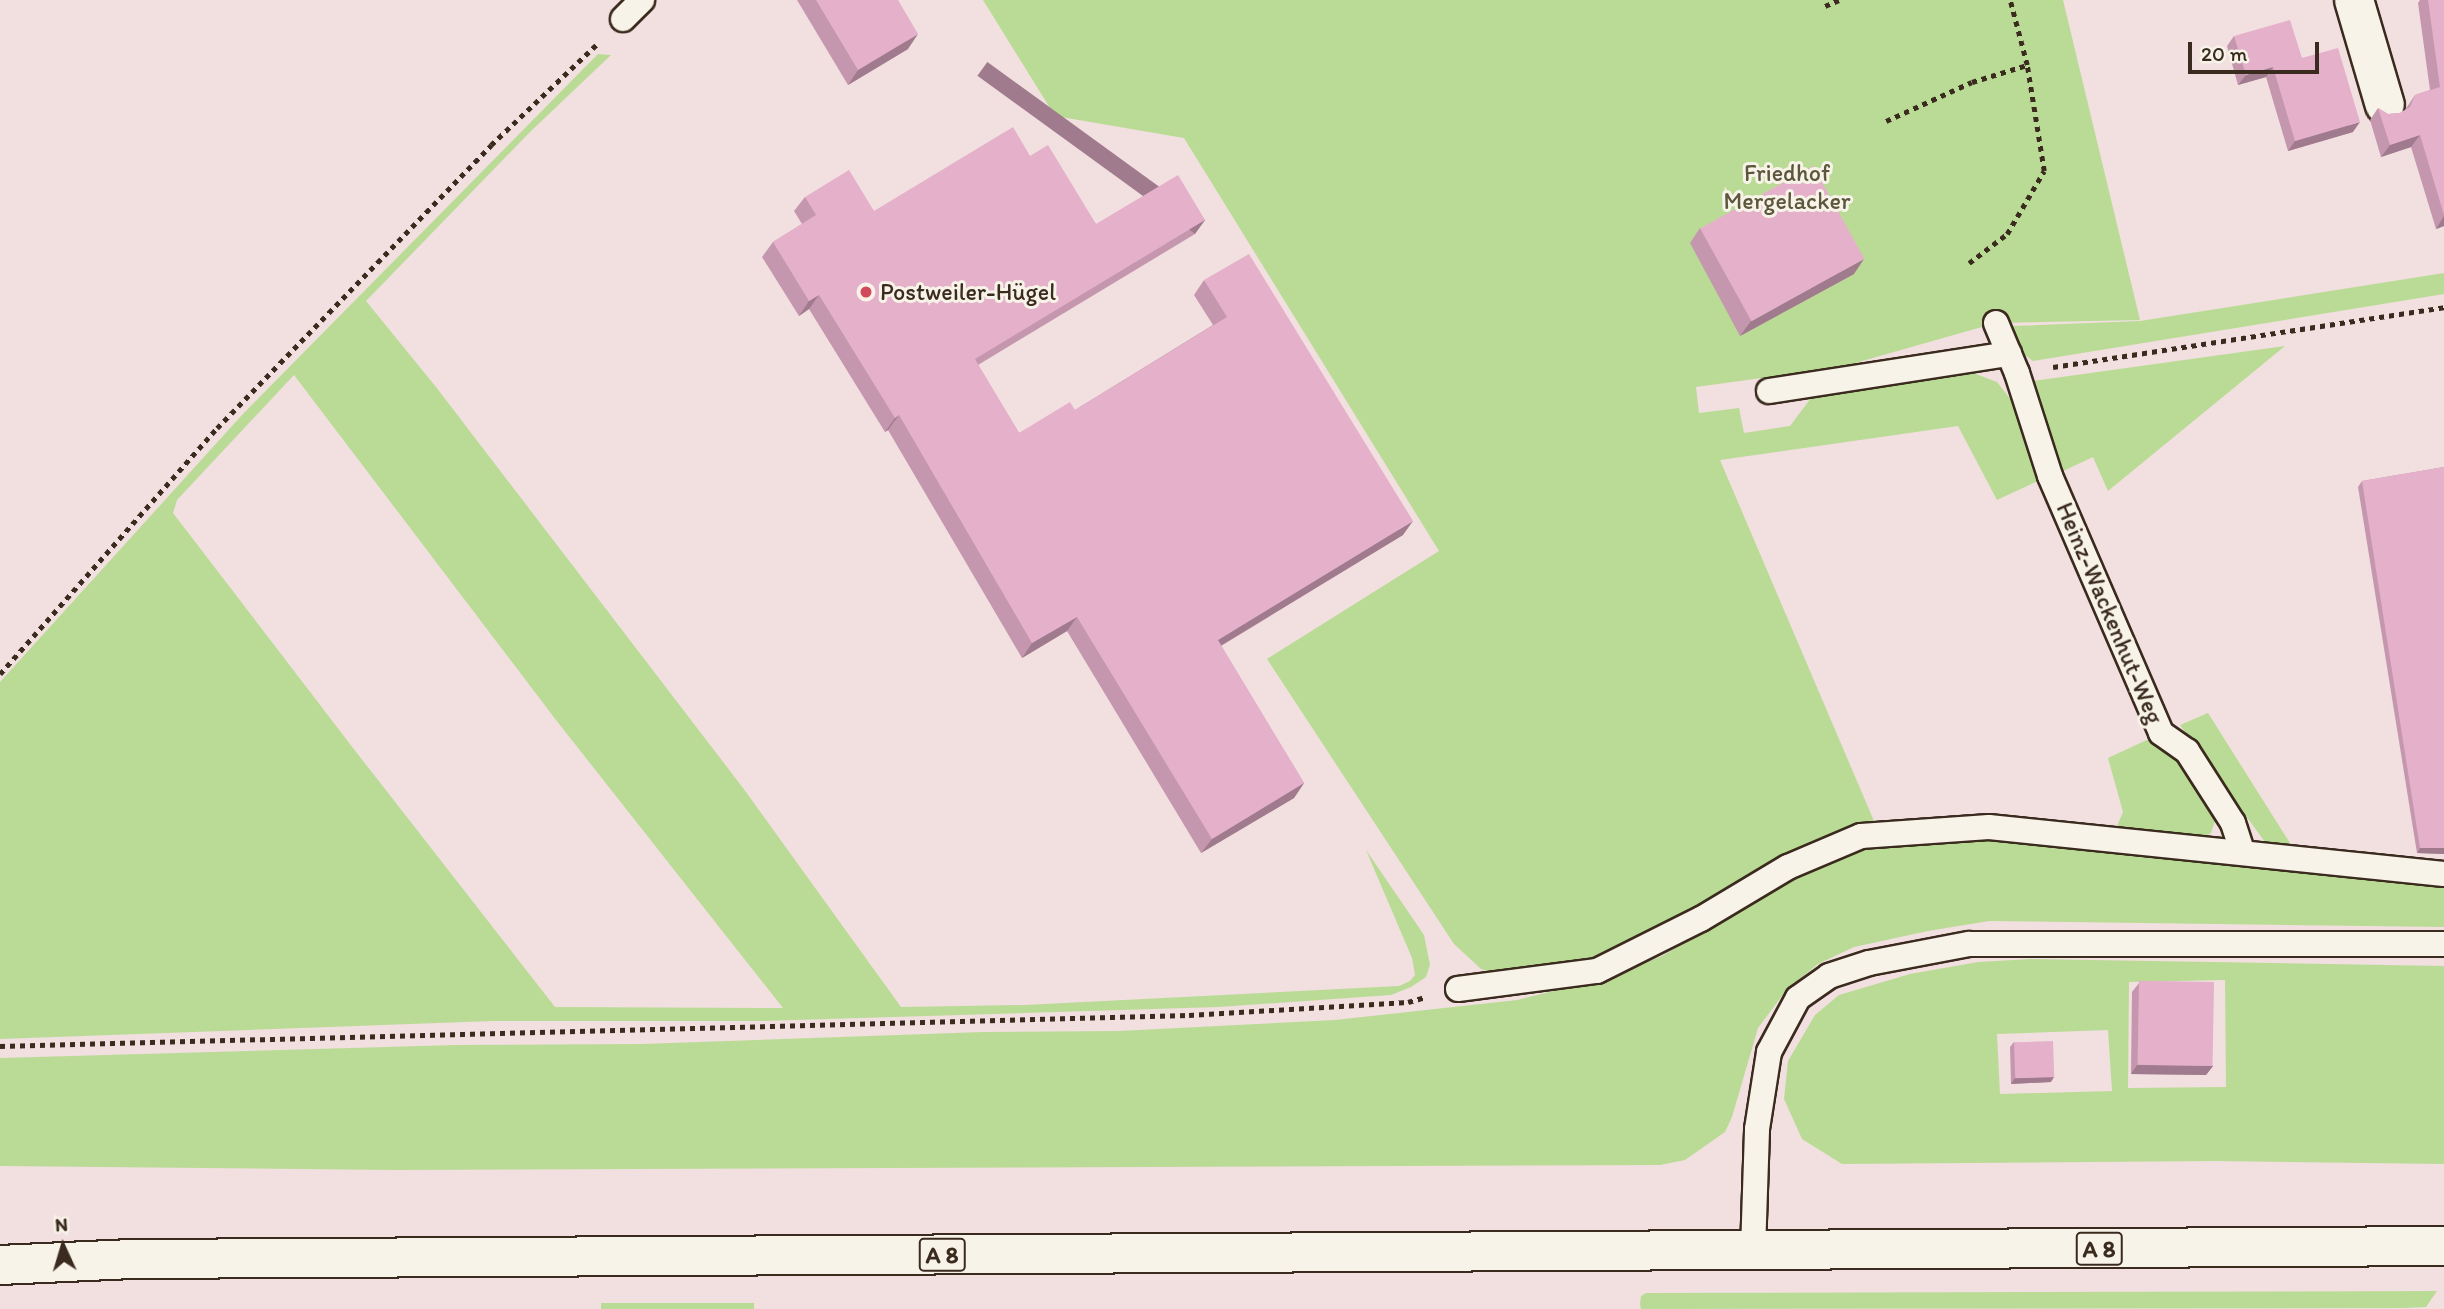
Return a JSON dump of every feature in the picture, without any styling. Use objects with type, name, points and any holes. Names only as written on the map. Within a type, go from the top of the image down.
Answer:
[{"type":"main road","points":[[2354,0],[2385,105]]},
{"type":"main road","name":"A 8","points":[[0,1240],[130,1259]]},
{"type":"main road","name":"A 8","points":[[0,1265],[130,1259],[2444,1246]]},
{"type":"lane","points":[[623,19],[642,0]]},
{"type":"lane","name":"Heinz-Wackenhut-Weg","points":[[1996,323],[2013,363],[2050,476],[2161,733],[2187,751],[2233,823],[2242,852]]},
{"type":"lane","points":[[1769,391],[2013,363]]},
{"type":"lane","points":[[1458,989],[1597,971],[1701,919],[1788,867],[1861,836],[1989,827],[2444,874]]},
{"type":"lane","points":[[1753,1251],[1757,1129],[1769,1052],[1798,998],[1829,976],[1869,962],[1969,944],[2444,944]]},
{"type":"path","points":[[1825,6],[1839,0]]},
{"type":"path","points":[[1969,263],[2007,234],[2044,171],[2027,65],[2010,0]]},
{"type":"path","points":[[0,674],[217,428],[491,145],[623,19]]},
{"type":"path","points":[[1886,121],[1972,82],[2027,65]]},
{"type":"path","points":[[2013,363],[2444,307]]},
{"type":"path","points":[[0,1046],[1189,1015],[1408,1002],[1458,989]]},
{"type":"green space","name":"Friedhof Mergelacker","points":[[983,0],[2063,0],[2140,320],[1996,323],[1841,367],[1696,387],[1699,413],[1739,408],[1744,433],[1790,426],[1814,394],[1968,371],[1997,382],[2015,405],[2040,480],[1997,500],[1958,426],[1720,460],[1874,821],[1802,846],[1740,881],[1658,936],[1621,951],[1575,965],[1501,975],[1481,969],[1454,944],[1267,659],[1439,551],[1184,138],[1055,116]]},
{"type":"green space","points":[[598,54],[611,55],[530,132],[366,301],[436,387],[743,788],[901,1007],[1025,1005],[1399,986],[1410,981],[1415,975],[1412,958],[1366,850],[1424,935],[1430,965],[1426,977],[1391,995],[1218,1007],[762,1021],[492,1021],[0,1039],[0,682],[242,415]],"holes":[[[294,375],[556,720],[783,1008],[555,1007],[173,513],[177,500]]]},
{"type":"green space","points":[[2444,273],[2444,294],[2033,361],[2021,352],[2013,326],[2140,321]]},
{"type":"green space","points":[[2285,346],[2108,491],[2093,457],[2061,472],[2033,381]]},
{"type":"green space","points":[[2208,713],[2295,851],[2277,848],[2265,842],[2180,725]]},
{"type":"green space","points":[[2151,738],[2173,752],[2211,807],[2215,821],[2211,833],[2203,837],[2117,826],[2123,812],[2108,758]]},
{"type":"green space","points":[[1978,839],[2444,888],[2444,927],[1989,921],[1854,947],[1818,964],[1787,989],[1758,1028],[1732,1117],[1725,1132],[1685,1160],[1660,1165],[396,1170],[0,1166],[0,1058],[456,1045],[642,1044],[983,1032],[1119,1031],[1335,1020],[1517,1000],[1599,980],[1662,956],[1792,878],[1850,851],[1897,842]]},
{"type":"green space","points":[[2031,959],[2444,966],[2444,1164],[2215,1161],[1842,1164],[1802,1139],[1784,1099],[1788,1061],[1815,1015],[1839,995],[1910,974],[1978,962]],"holes":[[[2225,980],[2226,1087],[2128,1088],[2129,982]],[[2108,1030],[2112,1091],[2000,1094],[1997,1034]]]},
{"type":"green space","points":[[2437,1291],[2426,1307],[2404,1308],[1641,1309],[1640,1304],[1641,1296],[1646,1293]]},
{"type":"green space","points":[[601,1303],[754,1303],[754,1309],[601,1309]]},
{"type":"building","points":[[816,0],[898,0],[918,34],[858,70]]},
{"type":"building","points":[[2428,0],[2444,0],[2444,215],[2420,135],[2390,145],[2378,108],[2388,114],[2400,113],[2410,107],[2415,95],[2440,87]]},
{"type":"building","points":[[2290,20],[2302,58],[2338,48],[2360,122],[2295,141],[2273,67],[2246,75],[2234,36]]},
{"type":"building","points":[[1013,127],[1030,156],[1048,145],[1096,224],[1178,175],[1205,220],[975,359],[1019,433],[1070,402],[1075,410],[1227,317],[1204,280],[1249,254],[1413,521],[1218,640],[1304,783],[1212,839],[1077,617],[1032,643],[899,415],[895,418],[819,295],[809,301],[773,242],[816,215],[805,197],[849,170],[874,211]]},
{"type":"building","points":[[1813,166],[1864,259],[1752,321],[1700,229]]},
{"type":"building","points":[[2444,467],[2444,848],[2420,848],[2362,481]]},
{"type":"building","points":[[2139,981],[2214,982],[2213,1066],[2138,1065]]},
{"type":"building","points":[[2053,1041],[2054,1077],[2015,1078],[2014,1042]]},
{"type":"place","name":"Postweiler-Hügel","points":[[866,292]]}]
